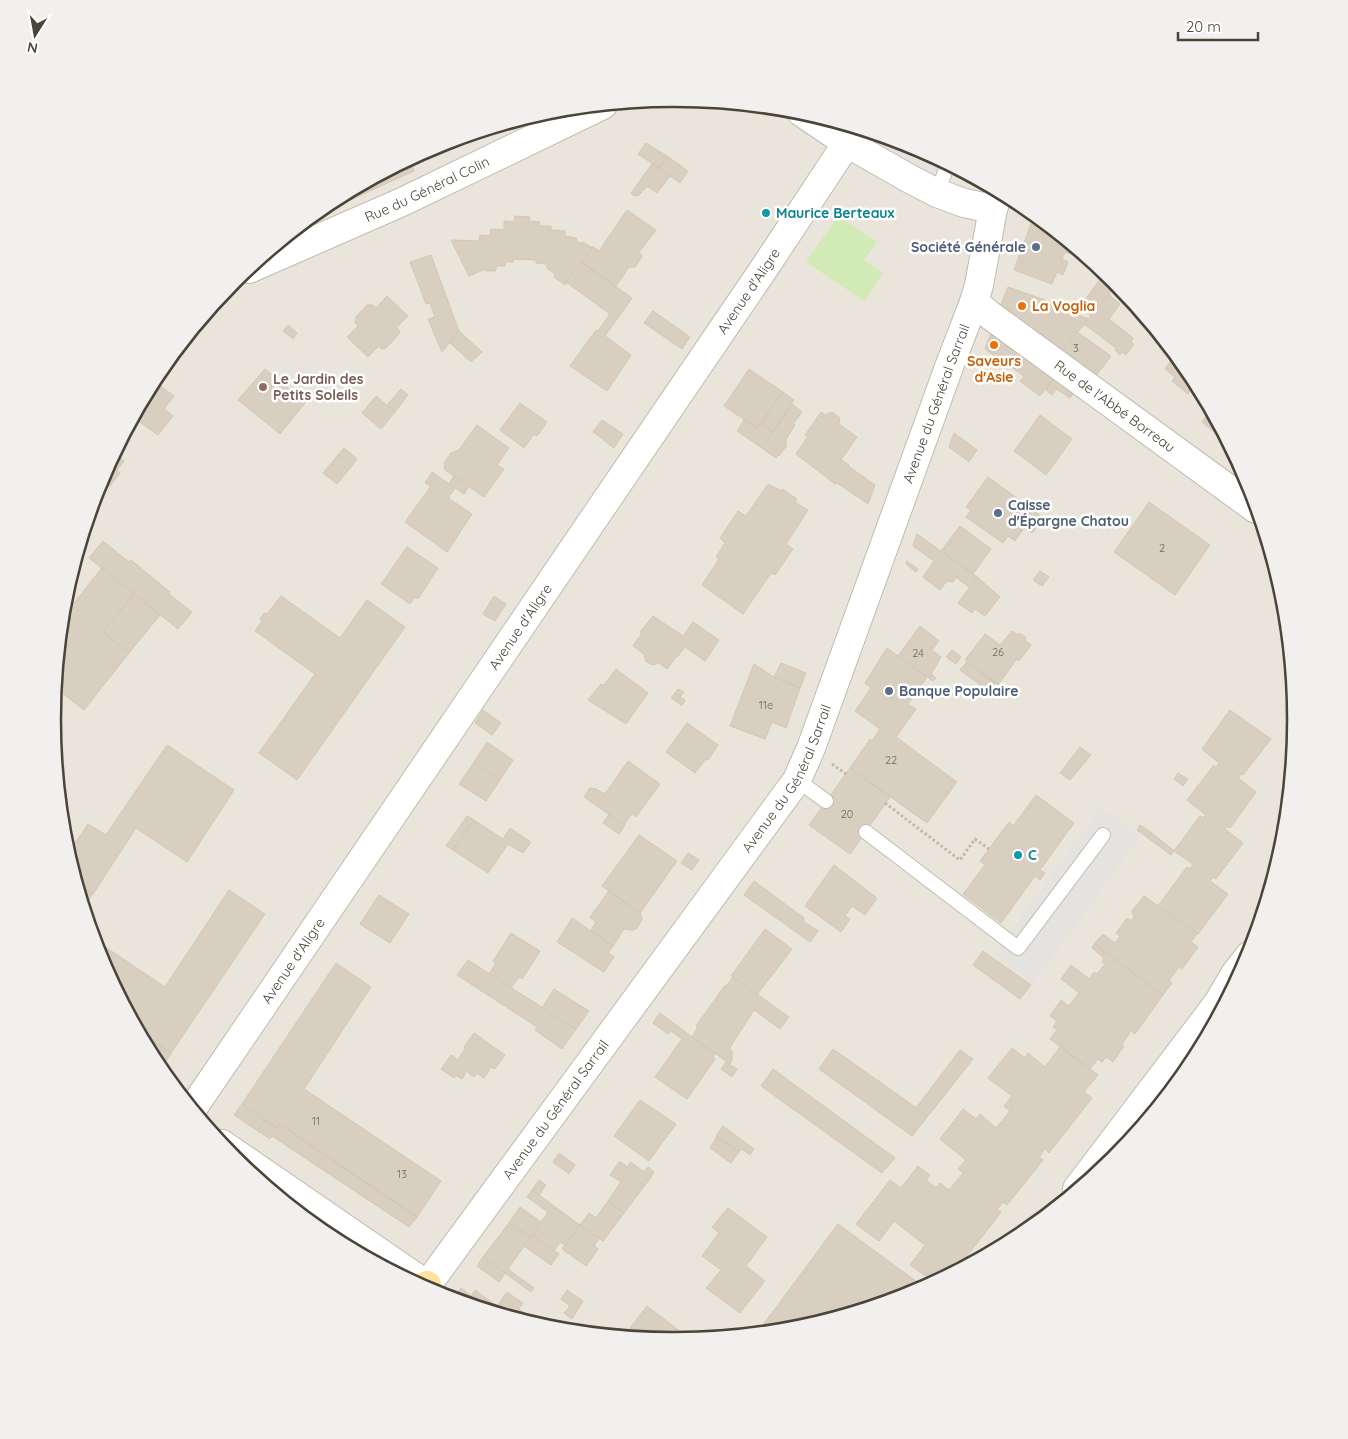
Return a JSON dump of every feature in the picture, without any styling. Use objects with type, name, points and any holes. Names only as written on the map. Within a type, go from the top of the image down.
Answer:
[{"type":"street","name":"Rue du Général Colin","points":[[271,258],[402,202],[585,114]]},
{"type":"street","points":[[820,125],[847,143],[937,193],[964,202],[996,201]]},
{"type":"street","name":"Avenue d'Aligre","points":[[196,1103],[847,143]]},
{"type":"street","name":"Avenue du Général Sarrail","points":[[429,1281],[798,780],[974,302],[996,201]]},
{"type":"street","name":"Rue de l'Abbé Borreau","points":[[974,302],[990,316],[1246,502]]},
{"type":"street","points":[[1100,1160],[1208,1020]]},
{"type":"street","points":[[260,1170],[393,1263]]},
{"type":"lane","points":[[937,193],[946,170]]},
{"type":"lane","points":[[798,780],[826,802]]},
{"type":"lane","points":[[866,832],[1018,948],[1103,835]]},
{"type":"path","points":[[886,804],[960,860],[976,839],[989,849]]},
{"type":"shaded area","points":[[634,108],[714,108],[754,112],[833,128],[871,139],[945,170],[1014,210],[1047,233],[1107,286],[1135,315],[1160,346],[1205,413],[1224,448],[1254,523],[1266,561],[1282,640],[1287,720],[1285,760],[1282,799],[1266,878],[1240,954],[1224,991],[1205,1026],[1183,1060],[1135,1124],[1107,1153],[1047,1206],[980,1250],[945,1269],[871,1300],[833,1311],[754,1327],[714,1331],[634,1331],[594,1327],[515,1311],[477,1300],[440,1286],[368,1250],[301,1206],[270,1180],[213,1124],[188,1093],[143,1026],[124,991],[108,954],[82,878],[66,799],[61,720],[66,640],[82,561],[94,523],[124,448],[143,413],[188,346],[213,315],[241,286],[301,233],[368,189],[403,170],[477,139],[515,128],[594,112]]},
{"type":"shaded area","points":[[840,130],[871,139],[939,167],[932,184]]},
{"type":"shaded area","points":[[1101,807],[1141,836],[1034,983],[994,954]]},
{"type":"green space","points":[[838,216],[877,242],[864,260],[883,273],[864,301],[806,262]]},
{"type":"building","points":[[646,143],[667,156],[659,168],[638,154]]},
{"type":"building","points":[[667,156],[688,171],[680,183],[659,168]]},
{"type":"building","points":[[652,164],[670,176],[657,193],[647,186],[639,195],[634,196],[631,193]]},
{"type":"building","points":[[412,166],[414,171],[370,191],[369,189]]},
{"type":"building","points":[[369,189],[370,191],[348,201]]},
{"type":"building","points":[[627,210],[656,230],[639,252],[642,257],[635,267],[629,267],[616,286],[581,262],[592,246],[599,251]]},
{"type":"building","points":[[515,216],[530,217],[529,221],[540,222],[539,226],[551,226],[551,230],[565,231],[565,236],[576,238],[577,242],[585,243],[592,248],[565,285],[554,277],[555,274],[547,268],[547,264],[536,263],[536,260],[514,259],[513,262],[505,262],[505,266],[496,266],[496,271],[486,271],[485,269],[469,276],[451,240],[479,241],[480,235],[490,236],[491,229],[504,230],[504,221],[514,222]]},
{"type":"building","points":[[1031,222],[1073,255],[1065,252],[1062,259],[1068,262],[1063,275],[1057,272],[1052,284],[1014,270]]},
{"type":"building","points":[[431,255],[459,331],[442,352],[428,319],[435,317],[430,303],[426,304],[410,262]]},
{"type":"building","points":[[581,262],[632,298],[605,336],[631,355],[607,391],[570,366],[610,314],[566,282]]},
{"type":"building","points":[[1100,280],[1112,291],[1091,316],[1080,306]]},
{"type":"building","points":[[1008,287],[1059,305],[1058,308],[1089,319],[1061,352],[1000,307]]},
{"type":"building","points":[[1109,295],[1120,304],[1109,319],[1133,338],[1131,341],[1134,344],[1126,355],[1122,352],[1120,355],[1115,350],[1116,348],[1084,324]]},
{"type":"building","points":[[387,296],[408,316],[396,328],[400,331],[399,334],[386,348],[381,349],[379,346],[368,357],[347,337],[358,326],[355,323],[356,317],[367,305],[373,305],[376,308]]},
{"type":"building","points":[[653,311],[690,337],[682,349],[644,323]]},
{"type":"building","points":[[288,325],[297,333],[293,339],[283,331]]},
{"type":"building","points":[[459,331],[482,352],[471,362],[450,343]]},
{"type":"building","points":[[1077,332],[1111,356],[1095,377],[1061,352]]},
{"type":"building","points":[[991,333],[1054,379],[1040,396],[1020,381],[1024,376],[985,349]]},
{"type":"building","points":[[1171,361],[1190,391],[1188,394],[1172,381],[1175,377],[1165,369]]},
{"type":"building","points":[[265,369],[305,403],[280,434],[238,400]]},
{"type":"building","points":[[749,369],[783,392],[757,428],[724,406]]},
{"type":"building","points":[[1054,379],[1074,392],[1070,398],[1056,389],[1052,395],[1046,390]]},
{"type":"building","points":[[161,386],[174,396],[164,409],[173,416],[158,435],[139,421]]},
{"type":"building","points":[[401,389],[408,395],[395,412],[387,405]]},
{"type":"building","points":[[783,392],[794,400],[773,432],[761,424]]},
{"type":"building","points":[[376,396],[395,412],[381,429],[362,413]]},
{"type":"building","points":[[520,403],[547,422],[537,436],[534,434],[524,448],[500,430]]},
{"type":"building","points":[[792,404],[802,412],[793,424],[795,425],[785,441],[787,445],[776,458],[762,448]]},
{"type":"building","points":[[821,412],[825,415],[832,412],[840,418],[839,424],[857,437],[841,460],[875,485],[868,504],[837,483],[835,484],[796,454],[808,436],[805,435]]},
{"type":"building","points":[[1040,415],[1072,439],[1046,475],[1014,451]]},
{"type":"building","points":[[1207,416],[1216,433],[1202,422]]},
{"type":"building","points":[[602,420],[623,434],[614,448],[593,432]]},
{"type":"building","points":[[744,420],[757,428],[761,424],[773,432],[762,448],[737,431]]},
{"type":"building","points":[[477,425],[509,448],[497,465],[504,469],[484,497],[445,470],[444,463],[451,453],[459,450]]},
{"type":"building","points":[[954,433],[977,450],[969,462],[949,447]]},
{"type":"building","points":[[344,448],[357,459],[351,467],[338,455]]},
{"type":"building","points":[[338,455],[351,467],[337,484],[323,473]]},
{"type":"building","points":[[120,458],[124,461],[117,470],[120,473],[109,487],[108,485]]},
{"type":"building","points":[[432,472],[455,488],[448,498],[472,514],[447,552],[405,522],[431,486],[425,483]]},
{"type":"building","points":[[454,476],[469,486],[464,494],[449,484]]},
{"type":"building","points":[[988,477],[1044,518],[1032,533],[1024,528],[1015,541],[1008,536],[1003,543],[966,517],[971,510],[966,507]]},
{"type":"building","points":[[768,484],[781,491],[782,489],[797,499],[795,502],[808,510],[786,544],[793,549],[775,575],[771,573],[743,614],[702,585],[719,559],[716,557],[725,543],[720,538],[738,511],[746,516]]},
{"type":"building","points":[[1149,502],[1210,545],[1175,595],[1114,552]]},
{"type":"building","points":[[960,526],[991,549],[973,574],[941,551]]},
{"type":"building","points":[[917,534],[977,577],[970,588],[956,577],[953,582],[947,581],[940,590],[923,577],[934,561],[913,546]]},
{"type":"building","points":[[103,541],[129,562],[131,560],[192,612],[178,629],[89,558]]},
{"type":"building","points":[[407,547],[438,568],[418,599],[415,597],[410,604],[381,584]]},
{"type":"building","points":[[907,561],[918,569],[916,572],[906,564]]},
{"type":"building","points":[[102,568],[134,594],[103,632],[129,653],[84,710],[62,693],[66,640],[72,605]]},
{"type":"building","points":[[1040,571],[1049,577],[1042,586],[1033,580]]},
{"type":"building","points":[[977,577],[1000,597],[985,616],[975,609],[972,613],[958,603]]},
{"type":"building","points":[[134,594],[160,615],[129,653],[103,632]]},
{"type":"building","points":[[281,596],[340,638],[367,600],[405,627],[297,780],[259,753],[315,674],[255,631],[262,621],[260,619],[264,613],[267,614]]},
{"type":"building","points":[[494,596],[506,604],[495,621],[483,614]]},
{"type":"building","points":[[653,616],[683,636],[693,622],[719,640],[705,661],[685,647],[667,669],[659,663],[652,665],[646,661],[644,654],[633,646],[642,633],[640,632]]},
{"type":"building","points":[[920,626],[939,641],[932,650],[941,657],[931,674],[936,678],[933,681],[898,656]]},
{"type":"building","points":[[1012,631],[1018,635],[1020,633],[1031,645],[1019,661],[1017,659],[998,685],[965,660],[985,634],[1000,645]]},
{"type":"building","points":[[887,648],[927,677],[908,704],[916,709],[896,737],[957,782],[927,823],[850,768],[870,739],[872,741],[880,729],[855,711],[871,688],[865,683]]},
{"type":"building","points":[[952,650],[961,657],[956,664],[946,657]]},
{"type":"building","points":[[967,662],[995,683],[989,691],[960,670]]},
{"type":"building","points":[[781,663],[806,673],[800,688],[774,677]]},
{"type":"building","points":[[754,664],[774,677],[800,688],[786,728],[772,722],[765,739],[730,726]]},
{"type":"building","points":[[616,669],[648,693],[626,724],[588,700],[601,684],[604,685]]},
{"type":"building","points":[[678,689],[684,692],[680,697],[675,693]]},
{"type":"building","points":[[675,693],[680,697],[677,702],[671,698]]},
{"type":"building","points":[[680,697],[685,700],[682,706],[677,702]]},
{"type":"building","points":[[483,710],[501,723],[492,735],[475,723]]},
{"type":"building","points":[[1230,710],[1271,739],[1243,775],[1241,774],[1238,778],[1256,792],[1230,828],[1227,827],[1225,829],[1243,843],[1216,879],[1213,877],[1210,881],[1228,894],[1198,934],[1158,906],[1187,867],[1190,869],[1193,864],[1174,851],[1200,816],[1203,818],[1206,815],[1187,800],[1214,765],[1216,767],[1219,763],[1202,749]]},
{"type":"building","points":[[687,723],[718,745],[708,760],[706,759],[695,773],[666,752]]},
{"type":"building","points":[[487,742],[513,760],[500,780],[474,762]]},
{"type":"building","points":[[167,745],[234,790],[187,862],[136,828],[93,894],[86,889],[74,844],[88,824],[106,835]]},
{"type":"building","points":[[1080,747],[1091,755],[1070,780],[1060,773]]},
{"type":"building","points":[[628,761],[660,784],[636,817],[632,813],[624,825],[584,797],[590,788],[605,794]]},
{"type":"building","points":[[474,762],[500,780],[486,801],[459,784]]},
{"type":"building","points":[[850,768],[890,797],[850,854],[809,825]]},
{"type":"building","points":[[1178,773],[1188,779],[1183,786],[1174,779]]},
{"type":"building","name":"C","points":[[1036,795],[1074,823],[1040,870],[1045,873],[1040,880],[1035,876],[1001,923],[963,894],[985,865],[980,861],[1009,822],[1013,826]]},
{"type":"building","points":[[609,814],[625,825],[619,834],[603,823]]},
{"type":"building","points":[[467,816],[474,820],[453,850],[446,846]]},
{"type":"building","points":[[474,820],[503,839],[510,828],[531,842],[523,853],[508,844],[488,873],[453,850]]},
{"type":"building","points":[[1140,825],[1152,833],[1148,838],[1137,830]]},
{"type":"building","points":[[1152,833],[1174,851],[1171,855],[1148,838]]},
{"type":"building","points":[[639,835],[677,861],[640,913],[602,886]]},
{"type":"building","points":[[688,853],[699,860],[692,870],[681,863]]},
{"type":"building","points":[[834,865],[877,898],[865,915],[852,906],[845,916],[850,919],[841,932],[805,906]]},
{"type":"building","points":[[754,881],[804,918],[803,921],[818,931],[810,942],[744,895]]},
{"type":"building","points":[[86,889],[93,894],[89,900]]},
{"type":"building","points":[[229,890],[265,914],[171,1053],[152,1040],[143,1026],[124,991],[105,947],[165,987]]},
{"type":"building","points":[[609,891],[641,914],[642,919],[636,929],[624,929],[613,946],[591,930],[596,922],[590,917]]},
{"type":"building","points":[[379,895],[409,914],[390,943],[360,924]]},
{"type":"building","points":[[1144,896],[1197,933],[1191,942],[1198,947],[1182,969],[1179,967],[1169,980],[1172,983],[1163,995],[1094,944],[1103,934],[1115,943],[1120,936],[1116,933],[1127,918],[1131,921],[1134,917],[1132,911]]},
{"type":"building","points":[[572,918],[613,946],[608,953],[614,957],[604,972],[557,942]]},
{"type":"building","points":[[765,929],[792,949],[757,995],[731,976]]},
{"type":"building","points":[[511,933],[540,951],[522,979],[519,977],[511,988],[489,974],[496,963],[493,961]]},
{"type":"building","points":[[1094,944],[1163,995],[1135,1034],[1131,1031],[1113,1062],[1106,1057],[1102,1062],[1098,1059],[1090,1069],[1050,1039],[1057,1030],[1053,1027],[1057,1021],[1050,1016],[1061,1000],[1069,1006],[1079,993],[1061,979],[1071,965],[1089,979],[1094,972],[1097,974],[1105,964],[1102,962],[1104,958],[1092,948]]},
{"type":"building","points":[[983,951],[1031,985],[1020,999],[973,965]]},
{"type":"building","points":[[468,960],[576,1029],[562,1049],[535,1030],[537,1027],[457,975]]},
{"type":"building","points":[[336,963],[371,987],[304,1089],[441,1181],[417,1217],[280,1124],[277,1128],[242,1104]]},
{"type":"building","points":[[733,977],[789,1017],[780,1029],[754,1010],[729,1049],[732,1051],[730,1064],[692,1037],[698,1027],[696,1026],[725,985]]},
{"type":"building","points":[[554,989],[589,1011],[576,1029],[542,1008]]},
{"type":"building","points":[[660,1013],[715,1054],[713,1057],[715,1059],[687,1099],[655,1077],[682,1039],[671,1031],[668,1034],[653,1023]]},
{"type":"building","points":[[474,1033],[505,1055],[495,1069],[491,1067],[484,1078],[477,1073],[475,1076],[472,1076],[467,1071],[462,1079],[456,1075],[454,1078],[441,1069],[451,1055],[458,1060]]},
{"type":"building","points":[[152,1040],[171,1053],[166,1061]]},
{"type":"building","points":[[1060,1047],[1098,1075],[1084,1092],[1092,1098],[1049,1153],[1045,1149],[1039,1157],[1043,1160],[1007,1205],[1003,1202],[997,1210],[1001,1212],[965,1258],[927,1277],[910,1265],[925,1245],[894,1221],[879,1241],[856,1224],[890,1180],[901,1188],[918,1166],[930,1175],[926,1180],[936,1188],[940,1183],[949,1190],[963,1173],[958,1169],[966,1160],[940,1139],[963,1109],[976,1119],[980,1114],[996,1128],[1010,1111],[1004,1106],[1012,1096],[988,1078],[1012,1048],[1025,1058],[1028,1053],[1045,1067]]},
{"type":"building","points":[[833,1049],[928,1116],[912,1136],[819,1069]]},
{"type":"building","points":[[960,1050],[973,1059],[928,1116],[916,1108]]},
{"type":"building","points":[[726,1062],[737,1069],[732,1077],[721,1069]]},
{"type":"building","points":[[773,1069],[895,1158],[882,1173],[761,1086]]},
{"type":"building","points":[[640,1100],[676,1124],[649,1161],[614,1136]]},
{"type":"building","points":[[242,1104],[265,1120],[258,1131],[234,1115]]},
{"type":"building","points":[[265,1120],[277,1128],[280,1124],[324,1155],[317,1166],[272,1136],[270,1139],[258,1131]]},
{"type":"building","points":[[723,1126],[754,1149],[750,1155],[742,1149],[739,1152],[716,1136]]},
{"type":"building","points":[[717,1137],[739,1152],[731,1163],[710,1148]]},
{"type":"building","points":[[559,1153],[575,1165],[569,1174],[553,1162]]},
{"type":"building","points":[[324,1155],[417,1217],[409,1227],[317,1166]]},
{"type":"building","points":[[619,1162],[627,1167],[631,1162],[651,1177],[624,1213],[608,1201],[621,1182],[610,1175]]},
{"type":"building","points":[[648,1167],[654,1172],[651,1177],[644,1172]]},
{"type":"building","points":[[539,1180],[546,1185],[539,1195],[532,1190]]},
{"type":"building","points":[[532,1190],[580,1225],[565,1245],[560,1242],[554,1251],[532,1235],[548,1212],[527,1197]]},
{"type":"building","points":[[608,1201],[624,1213],[603,1241],[580,1225],[589,1213],[596,1218]]},
{"type":"building","points":[[520,1207],[541,1222],[531,1237],[509,1223]]},
{"type":"building","points":[[728,1208],[767,1237],[746,1266],[765,1281],[740,1313],[706,1288],[721,1270],[702,1256],[719,1233],[712,1227]]},
{"type":"building","points":[[509,1223],[531,1237],[505,1273],[483,1257]]},
{"type":"building","points":[[838,1224],[917,1282],[871,1300],[833,1311],[763,1325]]},
{"type":"building","points":[[580,1225],[599,1238],[594,1246],[598,1249],[586,1266],[562,1249]]},
{"type":"building","points":[[532,1235],[559,1254],[551,1265],[524,1246]]},
{"type":"building","points":[[483,1257],[505,1273],[499,1282],[477,1266]]},
{"type":"building","points":[[508,1269],[534,1288],[531,1292],[505,1273]]},
{"type":"building","points":[[461,1288],[471,1296],[475,1290],[487,1299],[484,1302],[458,1293]]},
{"type":"building","points":[[567,1290],[583,1301],[572,1319],[564,1313],[570,1306],[561,1299]]},
{"type":"building","points":[[507,1292],[523,1303],[517,1311],[497,1306]]},
{"type":"building","points":[[487,1299],[496,1306],[484,1302]]},
{"type":"building","points":[[647,1306],[677,1329],[675,1332],[628,1330]]},
{"type":"place","name":"Maurice Berteaux","points":[[766,213]]},
{"type":"place","name":"Société Générale","points":[[1036,247]]},
{"type":"place","name":"La Voglia","points":[[1022,306]]},
{"type":"place","name":"Saveurs d'Asie","points":[[994,345]]},
{"type":"place","name":"Le Jardin des Petits Soleils","points":[[263,387]]},
{"type":"place","name":"Caisse d'Épargne Chatou","points":[[998,513]]},
{"type":"place","name":"Banque Populaire","points":[[889,691]]},
{"type":"place","name":"C","points":[[1018,855]]}]
